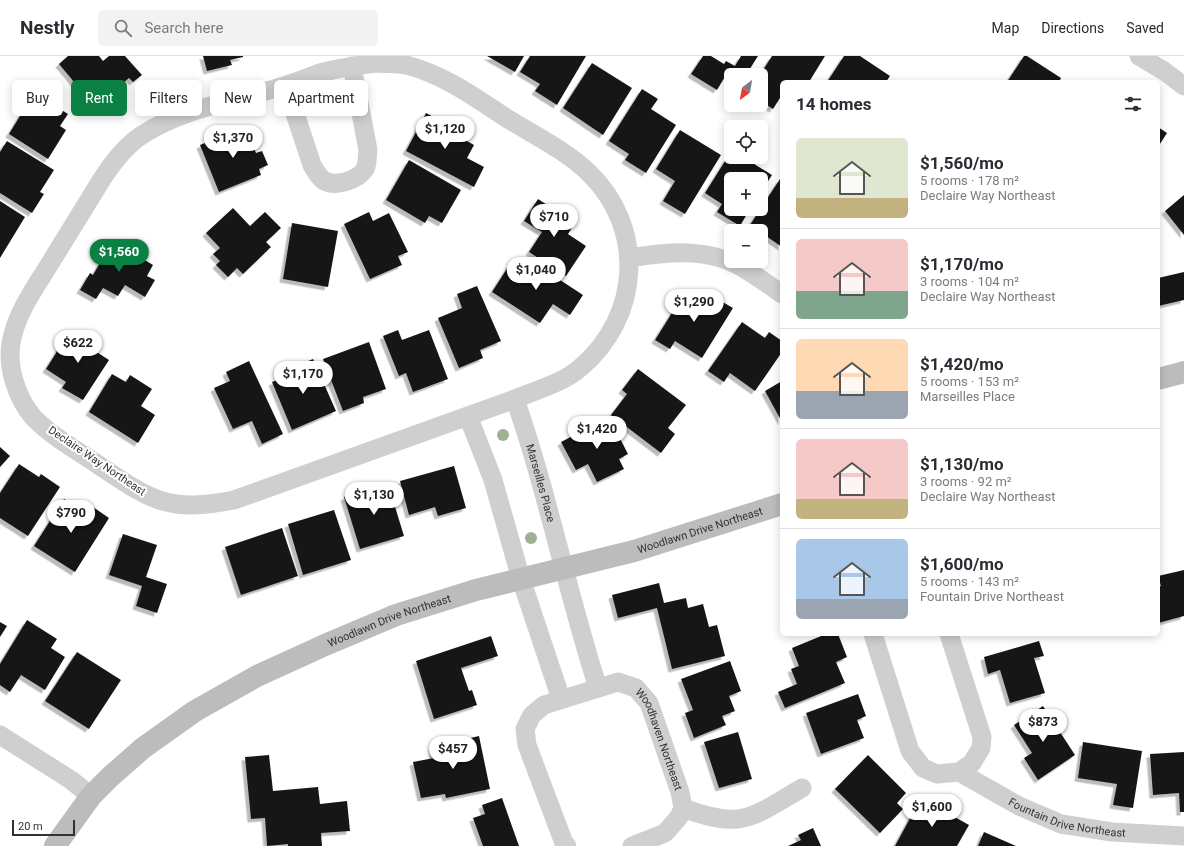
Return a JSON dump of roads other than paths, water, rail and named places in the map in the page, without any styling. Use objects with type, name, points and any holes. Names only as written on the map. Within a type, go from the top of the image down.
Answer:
[{"type":"street","points":[[1139,56],[1164,71],[1184,86]]},
{"type":"street","name":"Declaire Way Northeast","points":[[274,89],[185,114],[162,124],[130,144],[113,162],[28,299],[16,324],[11,351],[12,369],[18,393],[33,416],[58,438],[135,490],[158,501],[182,506],[208,505],[234,500],[515,399],[559,380],[580,368],[611,334],[621,313],[628,288],[629,258],[625,235],[619,214],[607,194],[589,172],[457,87],[433,74],[409,66],[377,63],[352,66],[320,73],[302,80]]},
{"type":"street","points":[[352,66],[355,80]]},
{"type":"street","points":[[296,116],[312,164],[317,174],[328,183],[337,183],[356,178],[364,170],[367,163],[368,150],[362,116]]},
{"type":"street","points":[[629,258],[674,253],[697,253],[718,257],[742,267],[780,293]]},
{"type":"street","points":[[1160,378],[1184,372]]},
{"type":"street","name":"Marseilles Place","points":[[515,399],[529,441],[563,568]]},
{"type":"street","points":[[468,416],[493,480],[521,579],[561,699]]},
{"type":"street","name":"Woodlawn Drive Northeast","points":[[55,846],[91,796],[143,748],[195,711],[257,676],[396,615],[476,590],[634,550],[780,505]]},
{"type":"street","points":[[563,568],[580,631],[598,688]]},
{"type":"street","points":[[874,636],[910,751],[923,768],[937,774],[959,772],[972,763],[980,748],[982,737],[950,636]]},
{"type":"street","name":"Woodhaven Northeast","points":[[567,846],[564,843],[526,745],[525,729],[532,715],[544,705],[561,699],[618,682],[636,688],[649,703],[680,792],[683,808]]},
{"type":"street","points":[[0,735],[71,780],[91,796]]},
{"type":"street","name":"Fountain Drive Northeast","points":[[959,772],[1019,806],[1061,824],[1112,832],[1184,836]]},
{"type":"street","points":[[632,846],[665,833],[679,818],[683,808],[705,816],[725,820],[742,820],[759,814],[802,788]]}]
